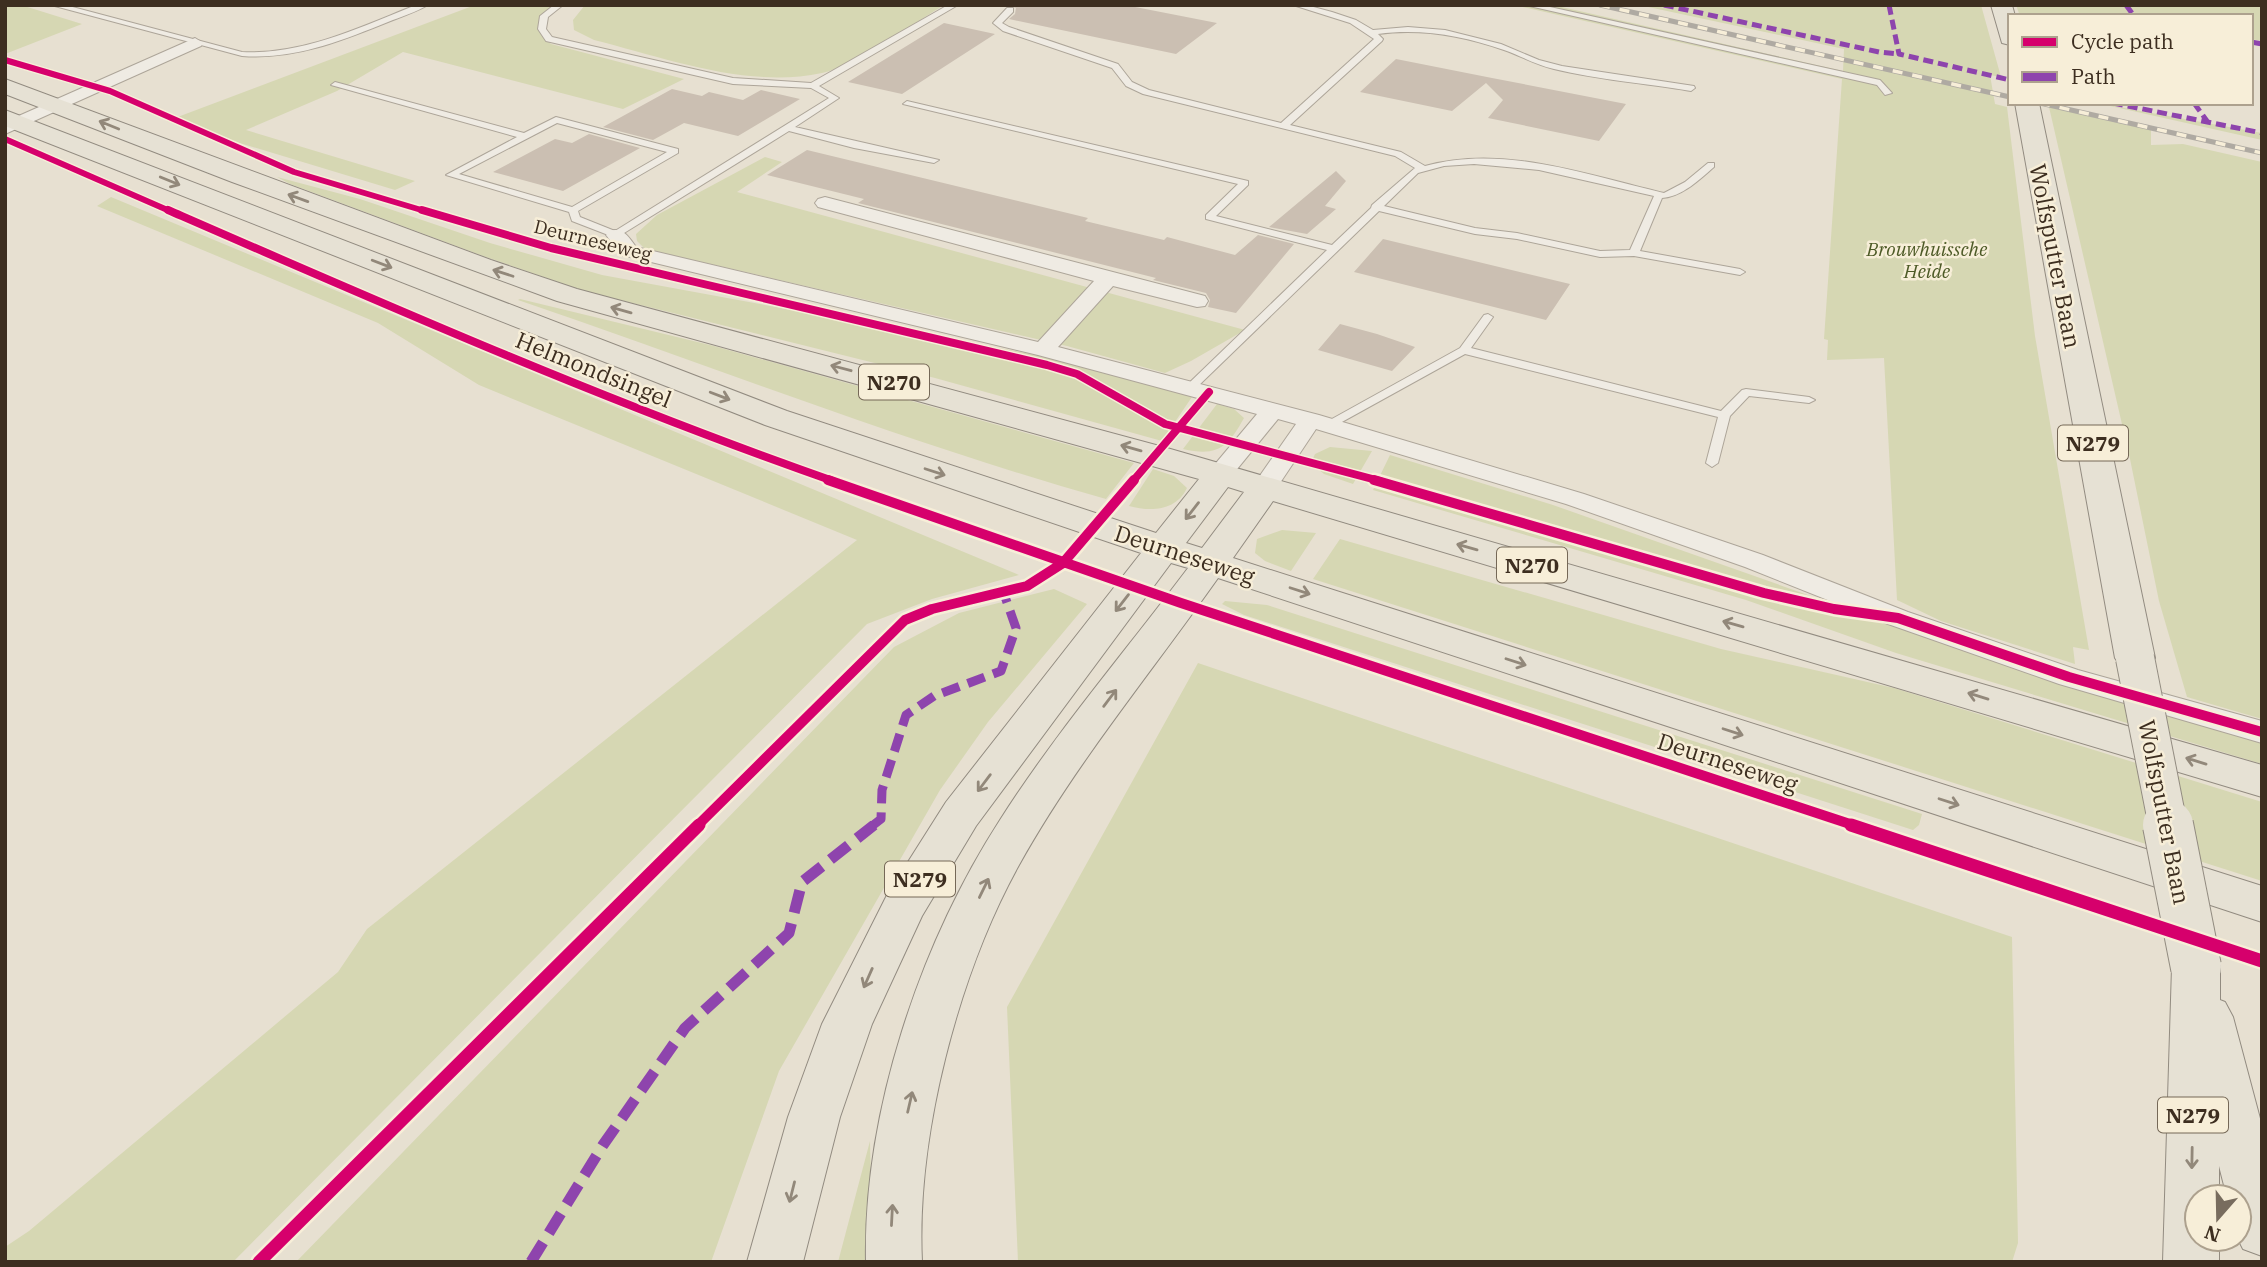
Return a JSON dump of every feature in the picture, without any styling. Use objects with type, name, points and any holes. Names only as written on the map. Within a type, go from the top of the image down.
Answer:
[{"type":"main road","points":[[2001,5],[2008,31]]},
{"type":"main road","name":"Deurneseweg","points":[[5,86],[23,115],[776,418],[1163,548],[2262,904]]},
{"type":"main road","name":"Wolfsputter Baan","points":[[2028,107],[2196,967],[2262,1230]]},
{"type":"main road","name":"Deurneseweg","points":[[23,115],[254,182],[567,295],[961,400],[1220,474],[2262,781]]},
{"type":"main road","points":[[1163,548],[1220,474]]},
{"type":"main road","points":[[1212,563],[1265,487]]},
{"type":"main road","name":"N279","points":[[775,1262],[810,1130],[847,1024],[903,908],[961,814],[1163,548]]},
{"type":"main road","name":"N279","points":[[894,1262],[891,1224],[896,1169],[910,1098],[929,1029],[970,919],[994,869],[1049,781],[1212,563]]},
{"type":"main road","name":"N279","points":[[2190,1262],[2196,967]]},
{"type":"street","points":[[23,115],[141,57],[195,43]]},
{"type":"street","points":[[825,203],[1197,301]]},
{"type":"street","name":"Deurneseweg","points":[[616,235],[629,251],[1191,387],[1575,499],[1754,561],[1911,623],[2069,677],[2262,732]]},
{"type":"street","points":[[1043,350],[1108,278]]},
{"type":"street","points":[[1220,474],[1273,410]]},
{"type":"street","points":[[1265,487],[1319,423]]},
{"type":"lane","points":[[55,5],[250,56],[279,56],[424,5]]},
{"type":"lane","points":[[559,5],[544,16],[542,29],[549,39],[733,81],[813,86],[835,98],[616,235],[575,219],[573,210]]},
{"type":"lane","points":[[813,86],[954,5]]},
{"type":"lane","points":[[1283,126],[1379,39],[1373,32],[1340,18],[1297,5]]},
{"type":"lane","points":[[1529,5],[1880,83],[1888,93]]},
{"type":"lane","points":[[1010,10],[998,23],[1006,29],[1115,66],[1129,84],[1146,93],[1398,154],[1422,168]]},
{"type":"lane","points":[[1373,32],[1399,27],[1468,38],[1513,51],[1541,64],[1691,88]]},
{"type":"lane","points":[[335,85],[525,136]]},
{"type":"lane","points":[[907,104],[1245,183],[1209,218],[1332,248]]},
{"type":"lane","points":[[556,120],[675,151],[573,210],[451,175],[556,120]]},
{"type":"lane","points":[[788,128],[854,145],[934,160]]},
{"type":"lane","points":[[1191,387],[1408,175],[1422,168],[1468,160],[1493,161],[1665,196],[1688,184],[1711,165]]},
{"type":"lane","points":[[1634,253],[1659,195]]},
{"type":"lane","points":[[1375,207],[1475,231],[1517,236],[1600,254],[1634,253],[1740,272]]},
{"type":"lane","points":[[1319,423],[1464,350],[1489,317]]},
{"type":"lane","points":[[1464,350],[1724,415]]},
{"type":"lane","points":[[1712,463],[1724,415],[1746,392],[1809,400]]},
{"type":"green space","points":[[5,5],[21,5],[82,24],[5,54]]},
{"type":"green space","points":[[475,5],[553,5],[538,25],[542,36],[551,44],[684,79],[623,109],[403,52],[337,91],[246,130],[415,181],[395,190],[167,121]]},
{"type":"green space","points":[[585,5],[944,5],[884,44],[836,69],[794,77],[765,77],[678,63],[594,40],[574,30],[573,20]]},
{"type":"green space","name":"Brouwhuissche Heide","points":[[1514,5],[1553,5],[1843,71],[1844,49],[1639,5],[1981,5],[2001,77],[1990,75],[1995,104],[2007,107],[2035,336],[2089,650],[2073,647],[2075,664],[1941,621],[1897,600],[1884,358],[1827,360],[1828,340],[1824,339],[1842,79]]},
{"type":"green space","points":[[2016,5],[2262,5],[2262,41],[2253,39],[2253,14],[2019,14]]},
{"type":"green space","points":[[2106,105],[2262,133],[2262,140]]},
{"type":"green space","points":[[2049,107],[2151,130],[2151,145],[2183,144],[2262,162],[2262,719],[2187,697],[2159,601],[2130,459]]},
{"type":"green space","points":[[765,157],[782,162],[737,192],[1245,330],[1165,373],[1067,346],[645,249],[637,241],[636,234],[657,215]]},
{"type":"green space","points":[[277,177],[360,199],[490,243],[602,275],[1037,355],[1194,394],[1162,441],[935,378],[584,291],[483,256]]},
{"type":"green space","points":[[111,197],[1019,575],[932,599],[867,624],[233,1262],[5,1262],[5,1247],[29,1231],[338,972],[367,929],[857,540],[479,385],[378,323],[97,206]]},
{"type":"green space","points":[[518,300],[714,346],[1134,463],[1106,499],[884,429]]},
{"type":"green space","points":[[1217,404],[1234,409],[1244,418],[1233,436],[1227,443],[1213,450],[1205,452],[1183,449]]},
{"type":"green space","points":[[1330,447],[1372,451],[1353,484],[1324,474],[1311,463],[1315,454]]},
{"type":"green space","points":[[1390,455],[1553,505],[1910,631],[2262,740],[2262,764],[1896,653],[1746,600],[1373,490]]},
{"type":"green space","points":[[1153,469],[1174,476],[1187,488],[1182,496],[1162,508],[1129,506]]},
{"type":"green space","points":[[1282,530],[1316,533],[1291,571],[1265,561],[1255,553],[1257,539]]},
{"type":"green space","points":[[1340,539],[1721,649],[1894,688],[2262,802],[2262,881],[1313,579]]},
{"type":"green space","points":[[1054,589],[1087,604],[988,722],[940,790],[779,1071],[711,1262],[296,1262],[894,647],[959,613]]},
{"type":"green space","points":[[1225,601],[1267,605],[1922,814],[1919,825],[1913,830],[1244,615],[1222,604]]},
{"type":"green space","points":[[1198,663],[2012,937],[2018,1243],[2012,1262],[1018,1262],[1007,1007]]},
{"type":"green space","points":[[870,1141],[873,1262],[838,1262]]},
{"type":"building","points":[[1006,5],[1125,5],[1217,23],[1176,54],[1009,19],[1015,14],[1016,8]]},
{"type":"building","points":[[944,23],[995,34],[902,94],[848,82]]},
{"type":"building","points":[[1396,59],[1626,104],[1599,141],[1488,118],[1503,100],[1486,83],[1452,111],[1360,92]]},
{"type":"building","points":[[672,89],[702,96],[709,92],[743,100],[761,90],[800,99],[738,136],[684,123],[653,140],[603,127]]},
{"type":"building","points":[[589,134],[640,148],[563,191],[493,172],[555,139],[572,143]]},
{"type":"building","points":[[807,150],[1088,218],[1085,221],[1164,240],[1167,237],[1235,255],[1258,235],[1294,244],[1236,313],[1208,307],[1210,300],[1206,293],[1153,280],[1156,278],[858,203],[864,199],[767,175]]},
{"type":"building","points":[[1336,171],[1346,181],[1325,206],[1336,209],[1307,234],[1269,227]]},
{"type":"building","points":[[1383,239],[1570,284],[1546,320],[1354,272]]},
{"type":"building","points":[[1340,324],[1415,347],[1392,371],[1318,350]]},
{"type":"railway","points":[[1600,5],[2008,97]]},
{"type":"railway","points":[[2049,105],[2262,153]]},
{"type":"marked path","points":[[1664,5],[1879,52],[1899,54]]},
{"type":"marked path","points":[[1889,5],[1899,54],[2008,80]]},
{"type":"marked path","points":[[2126,5],[2133,14]]},
{"type":"marked path","points":[[2253,42],[2262,44]]},
{"type":"marked path","points":[[2123,105],[2262,133]]},
{"type":"marked path","points":[[2195,105],[2207,121]]},
{"type":"marked path","points":[[531,1262],[603,1145],[685,1028],[789,933],[802,882],[881,819],[882,790],[906,715],[934,696],[1001,671],[1016,628],[1004,594]]},
{"type":"cycle path","points":[[5,60],[110,91],[294,172],[551,248],[1047,365],[1077,374],[1165,424],[1178,428],[1310,461],[1764,593],[1834,609],[1898,618],[2069,677],[2262,732]]},
{"type":"cycle path","name":"Helmondsingel","points":[[5,139],[511,359],[729,445],[1181,603],[2262,961]]},
{"type":"cycle path","points":[[259,1262],[905,620],[932,609],[1027,586],[1063,563],[1209,392]]}]
